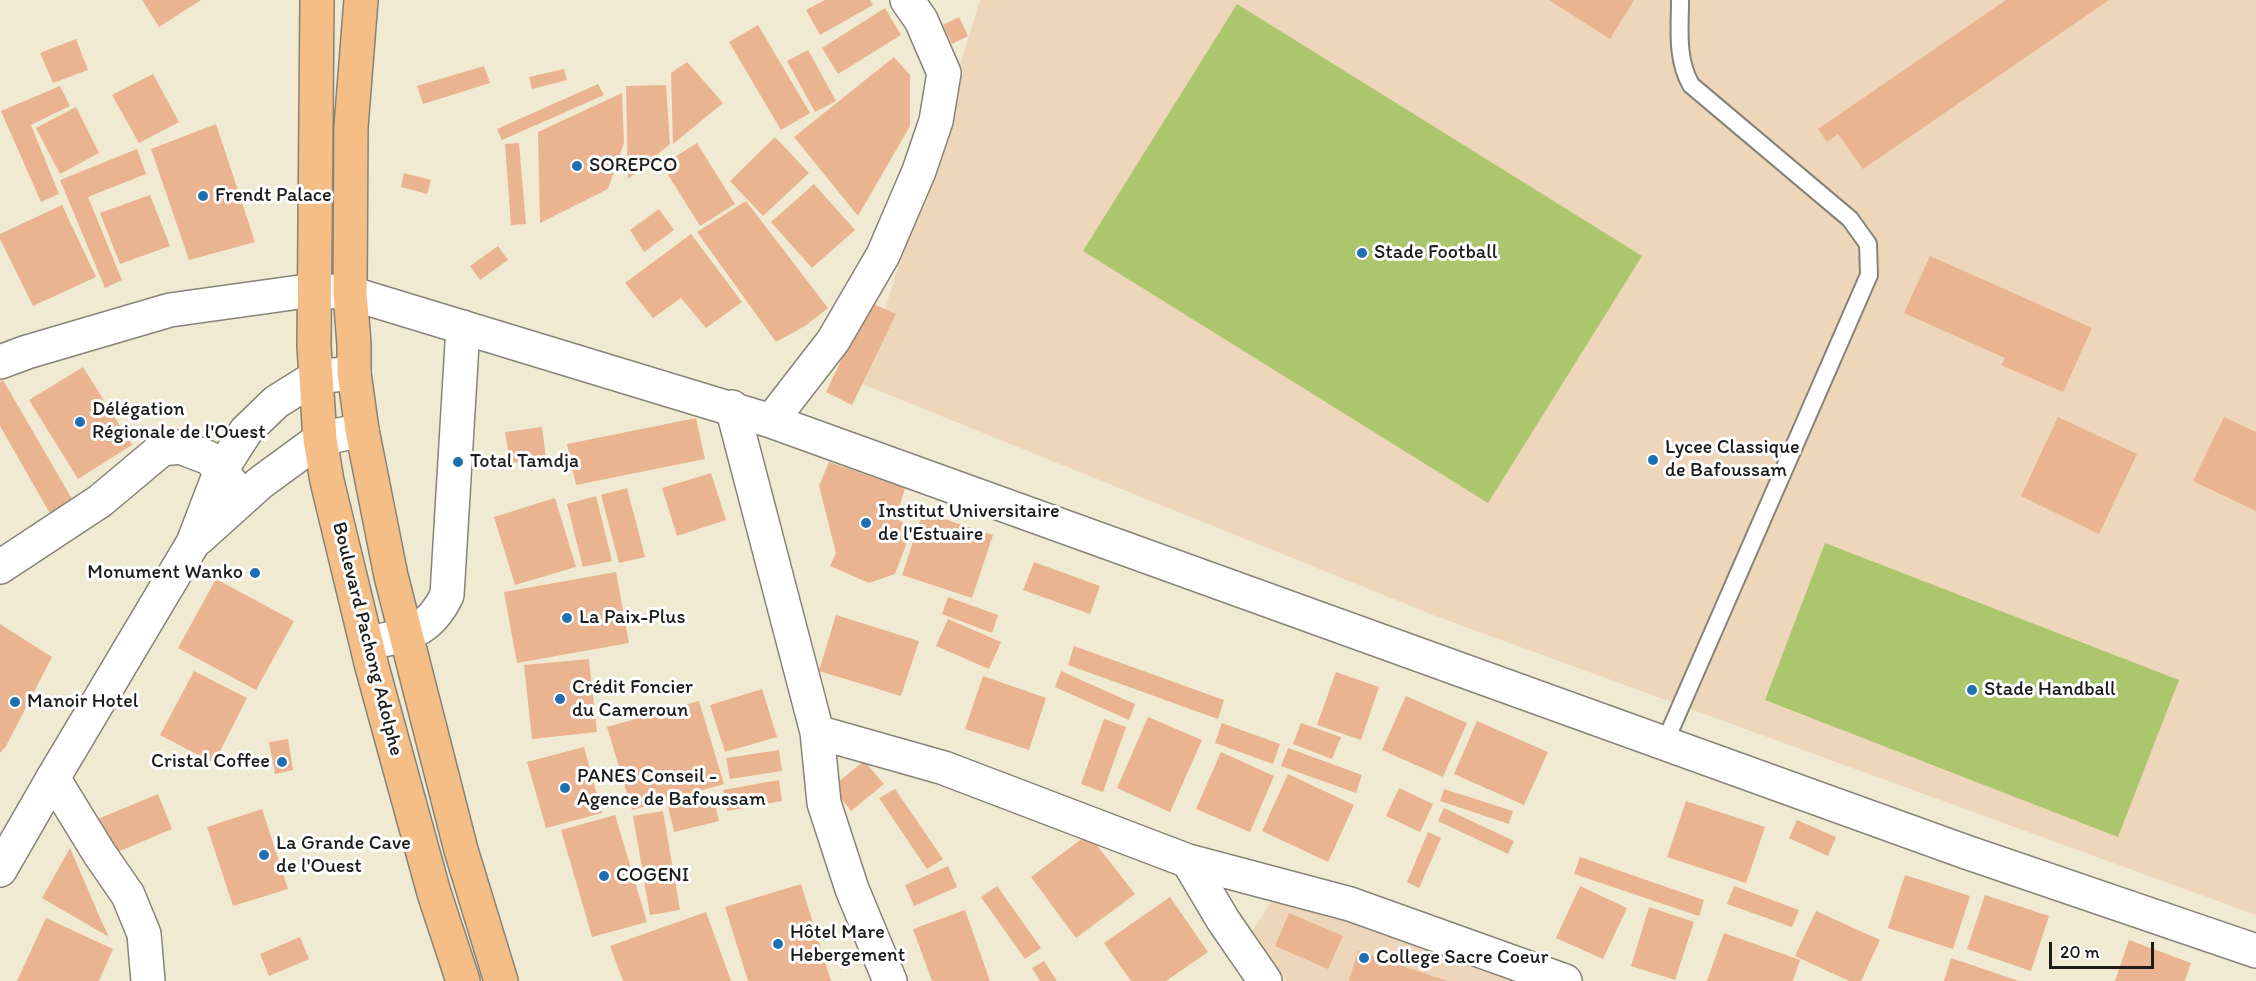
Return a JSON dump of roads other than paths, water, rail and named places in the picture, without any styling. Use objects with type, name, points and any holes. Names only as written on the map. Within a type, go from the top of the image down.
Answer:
[{"type":"highway","name":"Boulevard Pachong Adolphe","points":[[317,0],[314,290],[320,439],[327,481],[367,643],[434,893],[463,981]]},
{"type":"highway","name":"Boulevard Pachong Adolphe","points":[[361,0],[351,127],[350,293],[354,373],[362,430],[391,576],[406,636],[460,850],[501,981]]},
{"type":"street","points":[[771,421],[833,341],[884,255],[919,171],[936,121],[944,73],[921,20],[907,0]]},
{"type":"street","points":[[0,362],[170,310],[314,290],[350,293],[771,421],[1966,852],[2256,951]]},
{"type":"street","points":[[367,643],[406,636],[430,621],[440,609],[447,595],[464,327]]},
{"type":"street","points":[[0,870],[52,778],[193,543],[221,470],[246,431],[276,402],[316,377],[354,373]]},
{"type":"street","points":[[732,408],[817,732],[824,803],[852,889],[890,981]]},
{"type":"street","points":[[193,543],[273,472],[320,439],[362,430]]},
{"type":"street","points":[[0,567],[100,501],[162,449],[180,447],[209,458],[243,498]]},
{"type":"street","points":[[817,732],[944,768],[1188,861],[1350,904],[1566,981]]},
{"type":"street","points":[[52,778],[128,895],[144,934],[148,981]]},
{"type":"street","points":[[1188,861],[1223,920],[1265,981]]},
{"type":"lane","points":[[1665,742],[1869,275],[1868,244],[1850,219],[1691,85],[1683,70],[1680,54],[1680,0]]},
{"type":"place","name":"SOREPCO","points":[[577,166]]},
{"type":"place","name":"Frendt Palace","points":[[203,196]]},
{"type":"place","name":"Stade Football","points":[[1362,253]]},
{"type":"place","name":"Délégation Régionale de l'Ouest","points":[[80,422]]},
{"type":"place","name":"Lycee Classique de Bafoussam","points":[[1653,460]]},
{"type":"place","name":"Total Tamdja","points":[[458,462]]},
{"type":"place","name":"Institut Universitaire de l'Estuaire","points":[[866,523]]},
{"type":"place","name":"Monument Wanko","points":[[255,573]]},
{"type":"place","name":"La Paix-Plus","points":[[567,618]]},
{"type":"place","name":"Stade Handball","points":[[1972,690]]},
{"type":"place","name":"Crédit Foncier du Cameroun","points":[[560,699]]},
{"type":"place","name":"Manoir Hotel","points":[[15,702]]},
{"type":"place","name":"Cristal Coffee","points":[[282,762]]},
{"type":"place","name":"PANES Conseil - Agence de Bafoussam","points":[[565,788]]},
{"type":"place","name":"La Grande Cave de l'Ouest","points":[[264,855]]},
{"type":"place","name":"COGENI","points":[[604,876]]},
{"type":"place","name":"Hôtel Mare Hebergement","points":[[778,944]]},
{"type":"place","name":"College Sacre Coeur","points":[[1364,958]]}]
